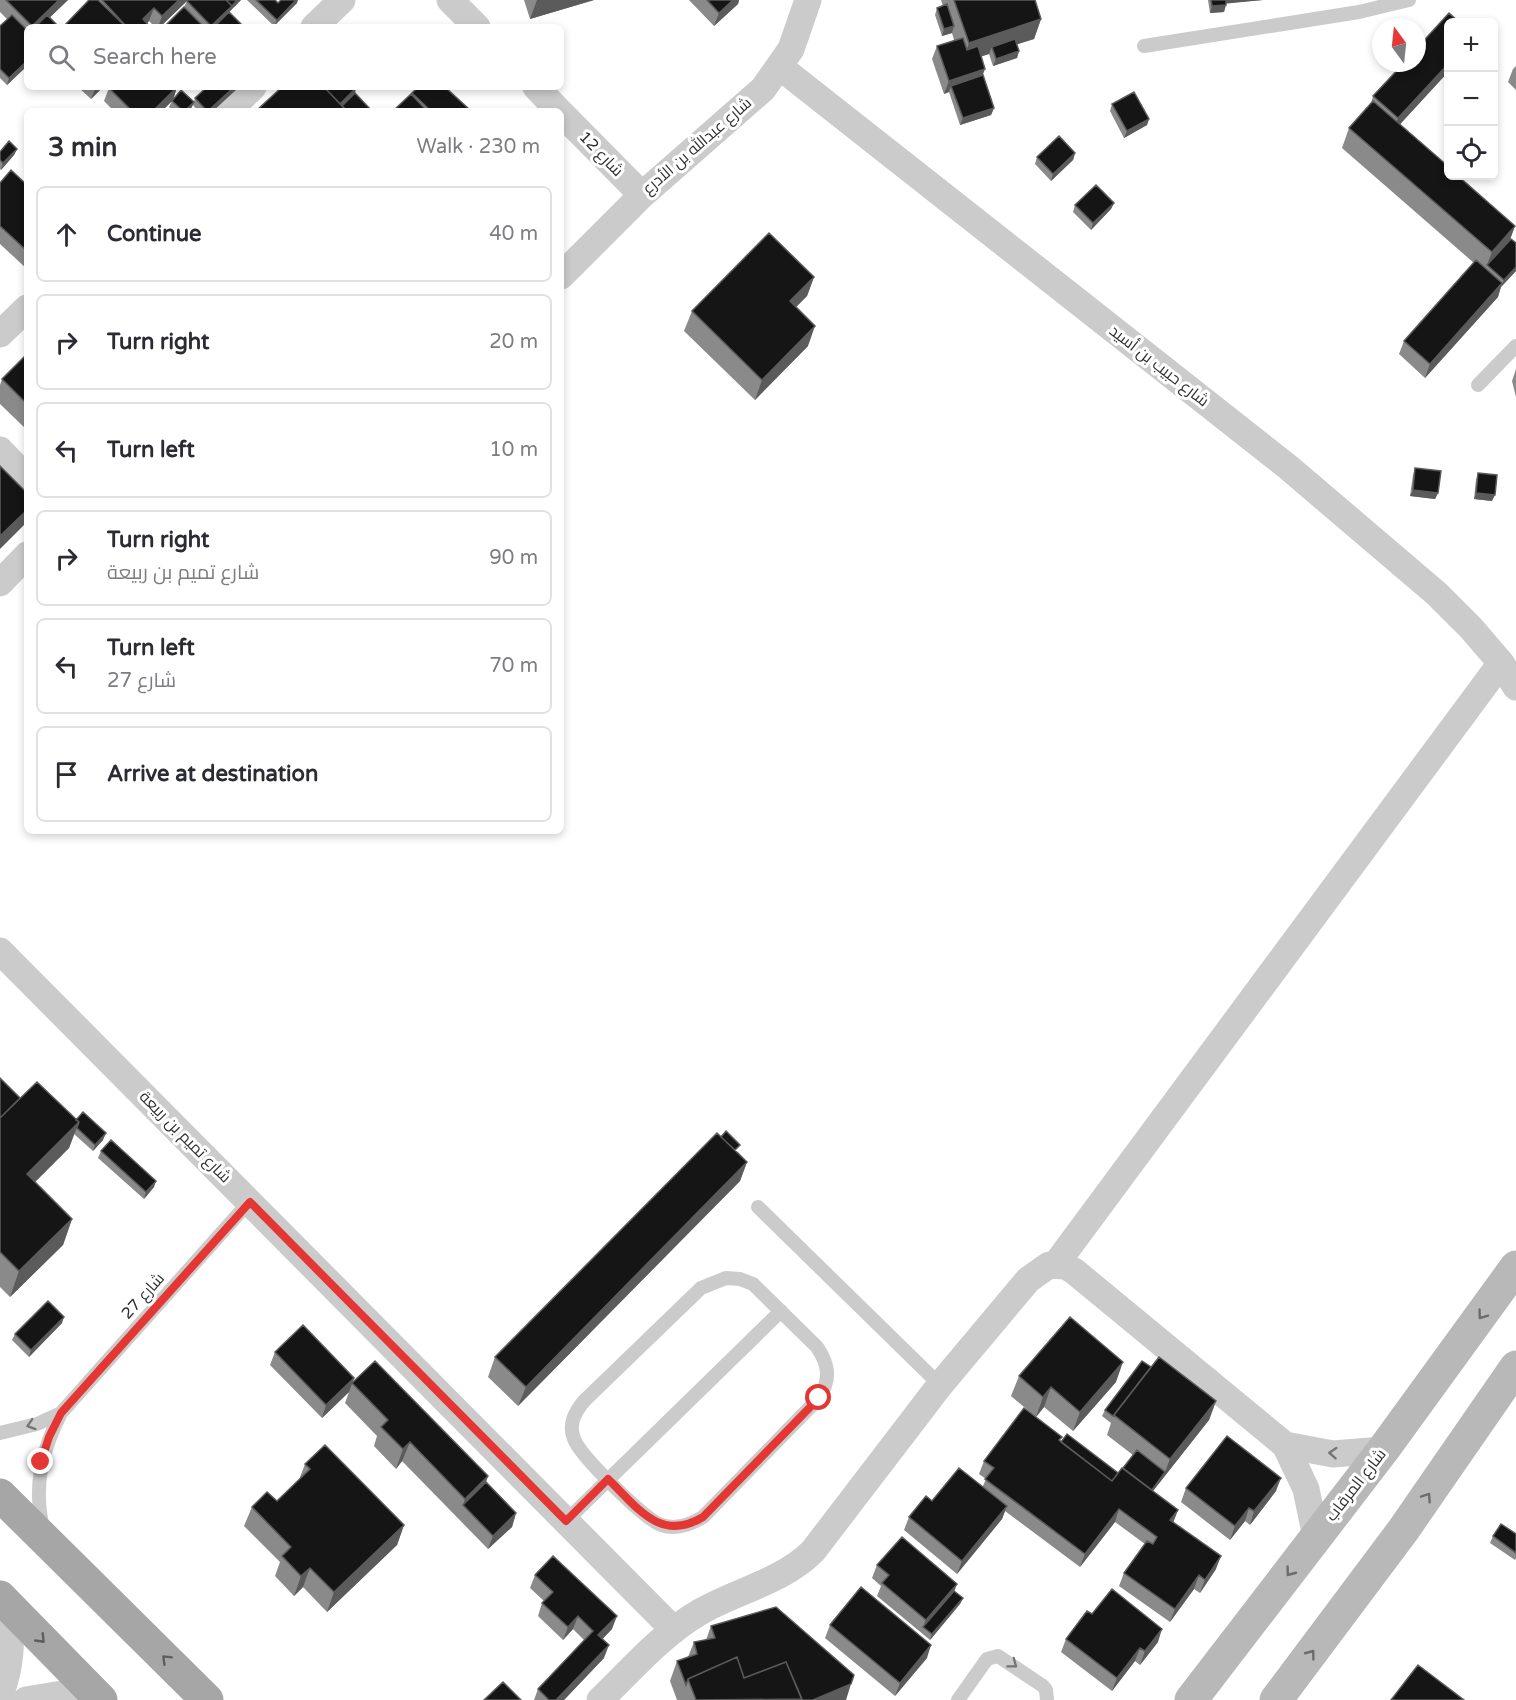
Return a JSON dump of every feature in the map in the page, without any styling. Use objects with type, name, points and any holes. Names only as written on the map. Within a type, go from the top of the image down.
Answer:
[{"type":"main road","name":"شارع المرقاب","points":[[1191,1700],[1383,1450],[1516,1267]]},
{"type":"main road","points":[[1275,1700],[1404,1529],[1516,1367]]},
{"type":"main road","points":[[0,1495],[207,1700]]},
{"type":"main road","points":[[4,1601],[99,1698]]},
{"type":"street","points":[[317,24],[342,0]]},
{"type":"street","points":[[450,0],[474,24]]},
{"type":"street","name":"شارع عبدالله بن الأدرع","points":[[564,273],[642,195],[763,89],[780,67],[799,30],[808,0]]},
{"type":"street","name":"شارع حبيب بن أسيد","points":[[780,67],[1288,467],[1437,594],[1501,663],[1516,687]]},
{"type":"street","points":[[231,108],[250,90]]},
{"type":"street","name":"شارع 12","points":[[539,90],[556,108]]},
{"type":"street","name":"شارع 12","points":[[564,116],[642,195]]},
{"type":"street","points":[[0,334],[24,311]]},
{"type":"street","points":[[0,450],[24,475]]},
{"type":"street","points":[[0,583],[24,558]]},
{"type":"street","points":[[1056,1264],[1501,663]]},
{"type":"street","name":"شارع تميم بن ربيعة","points":[[0,951],[673,1629]]},
{"type":"street","points":[[600,1700],[673,1629],[720,1600],[797,1566],[813,1551],[940,1385],[1029,1280],[1042,1268],[1056,1264],[1074,1271],[1285,1445],[1306,1489],[1316,1537]]},
{"type":"street","points":[[1285,1445],[1333,1454],[1383,1450]]},
{"type":"street","points":[[0,1695],[10,1664],[12,1635],[4,1601]]},
{"type":"street","points":[[26,1700],[68,1693],[99,1698]]},
{"type":"lane","points":[[1144,46],[1409,0]]},
{"type":"lane","points":[[1478,385],[1516,346]]},
{"type":"lane","name":"شارع 27","points":[[46,1540],[40,1515],[40,1471],[49,1437],[61,1413],[250,1202]]},
{"type":"lane","points":[[758,1207],[940,1385]]},
{"type":"lane","points":[[726,1278],[740,1279],[753,1284],[825,1358],[828,1372],[826,1386],[819,1398],[703,1517],[682,1526],[660,1524],[608,1479],[574,1438],[572,1425],[575,1412],[701,1288],[726,1278]]},
{"type":"lane","points":[[566,1521],[781,1311]]},
{"type":"lane","name":"شارع 27","points":[[0,1433],[37,1424],[61,1413]]},
{"type":"lane","points":[[958,1700],[983,1663],[993,1656],[998,1656],[1043,1686],[1047,1700]]},
{"type":"building","points":[[6,0],[59,0],[34,24],[30,24]]},
{"type":"building","points":[[89,0],[98,0],[123,24],[66,24]]},
{"type":"building","points":[[102,0],[179,0],[162,16],[154,8],[143,19],[147,24],[124,24]]},
{"type":"building","points":[[226,0],[232,6],[213,24],[209,24],[187,1]]},
{"type":"building","points":[[226,0],[237,0],[232,6]]},
{"type":"building","points":[[256,0],[275,0],[278,3],[281,0],[296,0],[277,20]]},
{"type":"building","points":[[707,0],[733,0],[719,13]]},
{"type":"building","points":[[954,0],[1035,0],[1041,19],[969,43]]},
{"type":"building","points":[[1211,0],[1226,0],[1226,5],[1212,6]]},
{"type":"building","points":[[947,4],[954,26],[944,29],[937,8]]},
{"type":"building","points":[[184,7],[201,24],[167,24]]},
{"type":"building","points":[[229,12],[241,24],[217,24]]},
{"type":"building","points":[[1449,13],[1455,18],[1444,18]]},
{"type":"building","points":[[12,15],[24,27],[24,64],[9,78],[0,69],[0,26]]},
{"type":"building","points":[[47,15],[56,24],[38,24]]},
{"type":"building","points":[[1444,18],[1444,68],[1398,118],[1373,96],[1396,72],[1426,72],[1426,38]]},
{"type":"building","points":[[963,38],[967,50],[978,46],[985,69],[949,81],[937,46]]},
{"type":"building","points":[[1015,39],[1019,51],[996,59],[992,47]]},
{"type":"building","points":[[983,75],[994,108],[963,118],[951,86]]},
{"type":"building","points":[[111,90],[174,90],[156,108],[129,108]]},
{"type":"building","points":[[181,90],[194,102],[188,108],[180,108],[172,101]]},
{"type":"building","points":[[204,90],[231,90],[211,108],[204,108],[195,98]]},
{"type":"building","points":[[279,90],[327,90],[344,108],[259,108]]},
{"type":"building","points":[[327,90],[354,90],[340,104]]},
{"type":"building","points":[[415,90],[448,90],[468,108],[428,108],[412,93]]},
{"type":"building","points":[[1134,92],[1149,119],[1127,131],[1112,104]]},
{"type":"building","points":[[355,93],[369,108],[344,108],[342,106]]},
{"type":"building","points":[[411,94],[424,108],[396,108]]},
{"type":"building","points":[[1373,101],[1444,163],[1444,180],[1463,180],[1515,226],[1492,252],[1349,128]]},
{"type":"building","points":[[1059,136],[1075,153],[1053,174],[1037,157]]},
{"type":"building","points":[[9,141],[17,149],[3,163],[0,160],[0,152]]},
{"type":"building","points":[[11,170],[24,182],[24,248],[0,226],[0,183]]},
{"type":"building","points":[[1096,185],[1114,203],[1093,223],[1075,205]]},
{"type":"building","points":[[769,233],[814,277],[790,301],[815,326],[762,380],[692,311]]},
{"type":"building","points":[[1511,239],[1516,243],[1516,267],[1504,280],[1487,265]]},
{"type":"building","points":[[1476,260],[1502,283],[1430,364],[1404,341]]},
{"type":"building","points":[[24,357],[24,401],[2,379]]},
{"type":"building","points":[[0,466],[24,490],[24,513],[0,536]]},
{"type":"building","points":[[1415,468],[1441,471],[1438,493],[1413,490]]},
{"type":"building","points":[[1478,473],[1497,475],[1495,495],[1476,493]]},
{"type":"building","points":[[0,1078],[20,1098],[0,1118]]},
{"type":"building","points":[[37,1082],[79,1122],[27,1174],[72,1219],[19,1271],[0,1252],[0,1118]]},
{"type":"building","points":[[83,1112],[106,1133],[95,1145],[77,1128],[79,1122],[76,1120]]},
{"type":"building","points":[[726,1131],[740,1145],[735,1150],[721,1137]]},
{"type":"building","points":[[717,1133],[747,1162],[526,1387],[495,1357]]},
{"type":"building","points":[[111,1140],[156,1181],[146,1192],[101,1151]]},
{"type":"building","points":[[48,1301],[64,1317],[31,1350],[15,1334]]},
{"type":"building","points":[[1070,1317],[1123,1362],[1080,1412],[1051,1387],[1043,1397],[1019,1376]]},
{"type":"building","points":[[303,1325],[354,1378],[326,1405],[275,1352]]},
{"type":"building","points":[[1159,1357],[1216,1401],[1170,1459],[1114,1415]]},
{"type":"building","points":[[375,1361],[488,1476],[465,1499],[410,1442],[403,1449],[381,1427],[388,1420],[352,1383]]},
{"type":"building","points":[[1142,1361],[1151,1367],[1113,1416],[1105,1410]]},
{"type":"building","points":[[1024,1408],[1062,1437],[1059,1440],[1112,1481],[1122,1468],[1178,1510],[1170,1520],[1221,1556],[1205,1580],[1199,1575],[1175,1609],[1124,1573],[1147,1541],[1153,1544],[1157,1537],[1119,1509],[1085,1554],[985,1479],[994,1468],[984,1461]]},
{"type":"building","points":[[1067,1434],[1118,1473],[1112,1481],[1061,1442]]},
{"type":"building","points":[[1227,1436],[1281,1478],[1254,1511],[1249,1508],[1235,1526],[1186,1488]]},
{"type":"building","points":[[325,1445],[404,1525],[334,1592],[310,1568],[301,1576],[282,1556],[291,1547],[252,1507],[267,1492],[277,1501],[310,1469],[305,1464]]},
{"type":"building","points":[[1137,1450],[1165,1472],[1152,1490],[1123,1468]]},
{"type":"building","points":[[959,1468],[1007,1506],[962,1561],[909,1517],[926,1496],[932,1501]]},
{"type":"building","points":[[486,1482],[516,1513],[493,1536],[463,1505]]},
{"type":"building","points":[[1501,1524],[1516,1534],[1516,1553],[1493,1536]]},
{"type":"building","points":[[902,1537],[957,1584],[926,1620],[882,1583],[889,1575],[877,1565]]},
{"type":"building","points":[[553,1556],[617,1616],[598,1635],[609,1645],[556,1700],[549,1700],[538,1689],[593,1631],[578,1616],[568,1627],[542,1603],[553,1592],[535,1575]]},
{"type":"building","points":[[861,1587],[931,1645],[900,1683],[830,1625]]},
{"type":"building","points":[[1112,1589],[1162,1629],[1145,1651],[1140,1648],[1117,1678],[1066,1639],[1087,1611],[1092,1614]]},
{"type":"building","points":[[954,1591],[963,1598],[932,1634],[923,1627]]},
{"type":"building","points":[[776,1607],[854,1675],[851,1684],[813,1700],[802,1700],[786,1662],[744,1678],[737,1657],[688,1679],[686,1685],[677,1661],[697,1654],[694,1642],[715,1638],[711,1626]]},
{"type":"building","points":[[737,1657],[744,1678],[786,1662],[802,1699],[696,1700],[688,1679]]},
{"type":"building","points":[[1418,1665],[1464,1700],[1391,1700]]},
{"type":"building","points":[[503,1682],[521,1700],[484,1700]]},
{"type":"route","points":[[41,1462],[49,1437],[61,1413],[250,1202],[566,1521],[608,1479],[648,1516],[660,1524],[675,1528],[690,1525],[703,1517],[819,1398]]}]
